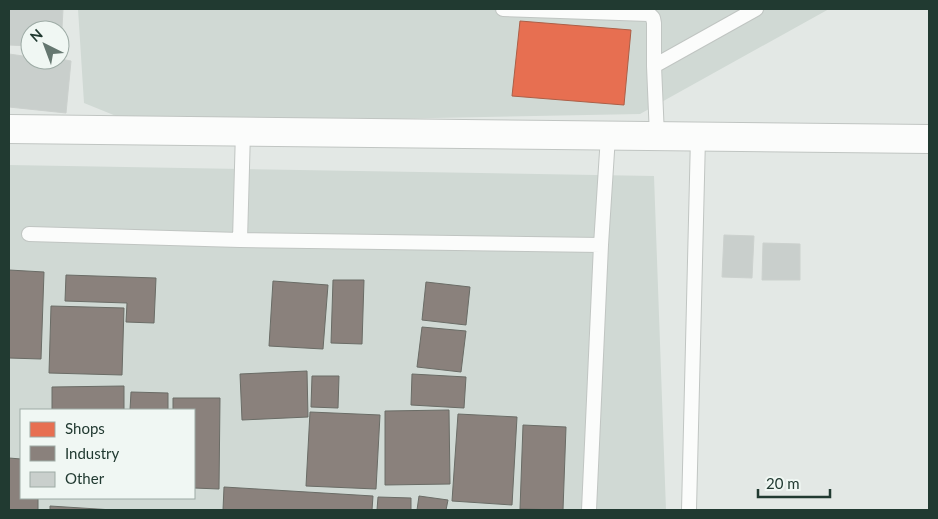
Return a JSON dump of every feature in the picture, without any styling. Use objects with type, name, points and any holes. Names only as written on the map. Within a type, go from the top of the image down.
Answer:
[{"type":"street","points":[[9,129],[922,139]]},
{"type":"lane","points":[[503,9],[649,14],[653,18],[654,23],[657,136]]},
{"type":"lane","points":[[654,66],[756,9]]},
{"type":"lane","points":[[240,240],[243,131]]},
{"type":"lane","points":[[588,510],[608,136]]},
{"type":"lane","points":[[689,510],[698,137]]},
{"type":"lane","points":[[29,234],[240,240],[601,245]]},
{"type":"shaded area","points":[[78,9],[829,9],[640,114],[331,120],[121,118],[84,103]]},
{"type":"shaded area","points":[[9,165],[654,176],[666,510],[9,510]]},
{"type":"building: Shops","points":[[520,21],[631,30],[624,105],[512,96]]},
{"type":"building: Industry","points":[[9,270],[44,272],[41,359],[9,358]]},
{"type":"building: Industry","points":[[66,275],[156,278],[154,323],[126,322],[127,303],[65,301]]},
{"type":"building: Industry","points":[[333,280],[364,280],[362,344],[331,343]]},
{"type":"building: Industry","points":[[273,281],[328,285],[323,349],[269,346]]},
{"type":"building: Industry","points":[[426,282],[470,287],[466,325],[422,320]]},
{"type":"building: Industry","points":[[51,306],[124,308],[122,375],[49,373]]},
{"type":"building: Industry","points":[[422,327],[466,331],[461,372],[417,367]]},
{"type":"building: Industry","points":[[307,371],[308,417],[242,420],[240,374]]},
{"type":"building: Industry","points":[[412,374],[466,377],[464,408],[411,405]]},
{"type":"building: Industry","points":[[312,376],[339,376],[338,408],[311,407]]},
{"type":"building: Industry","points":[[124,386],[124,409],[52,409],[52,387]]},
{"type":"building: Industry","points":[[131,392],[168,393],[168,409],[130,409]]},
{"type":"building: Industry","points":[[173,398],[220,398],[219,489],[195,488],[195,409],[173,409]]},
{"type":"building: Industry","points":[[449,410],[450,484],[385,485],[385,411]]},
{"type":"building: Industry","points":[[310,412],[380,415],[376,489],[306,486]]},
{"type":"building: Industry","points":[[458,414],[517,417],[512,505],[452,501]]},
{"type":"building: Industry","points":[[523,425],[566,427],[563,510],[520,509]]},
{"type":"building: Industry","points":[[9,458],[20,459],[20,499],[38,499],[38,510],[9,510]]},
{"type":"building: Industry","points":[[224,487],[373,496],[372,510],[223,510]]},
{"type":"building: Industry","points":[[419,496],[448,500],[446,510],[417,510]]},
{"type":"building: Industry","points":[[378,497],[411,498],[411,510],[377,510]]},
{"type":"building: Industry","points":[[50,506],[113,510],[50,510]]},
{"type":"building: Other","points":[[9,9],[63,9],[62,20],[20,20],[20,46],[9,45]]},
{"type":"building: Other","points":[[9,54],[20,56],[20,70],[70,70],[71,61],[66,113],[9,107]]},
{"type":"building: Other","points":[[724,235],[754,236],[752,278],[722,277]]},
{"type":"building: Other","points":[[763,243],[800,244],[800,280],[762,280]]}]
